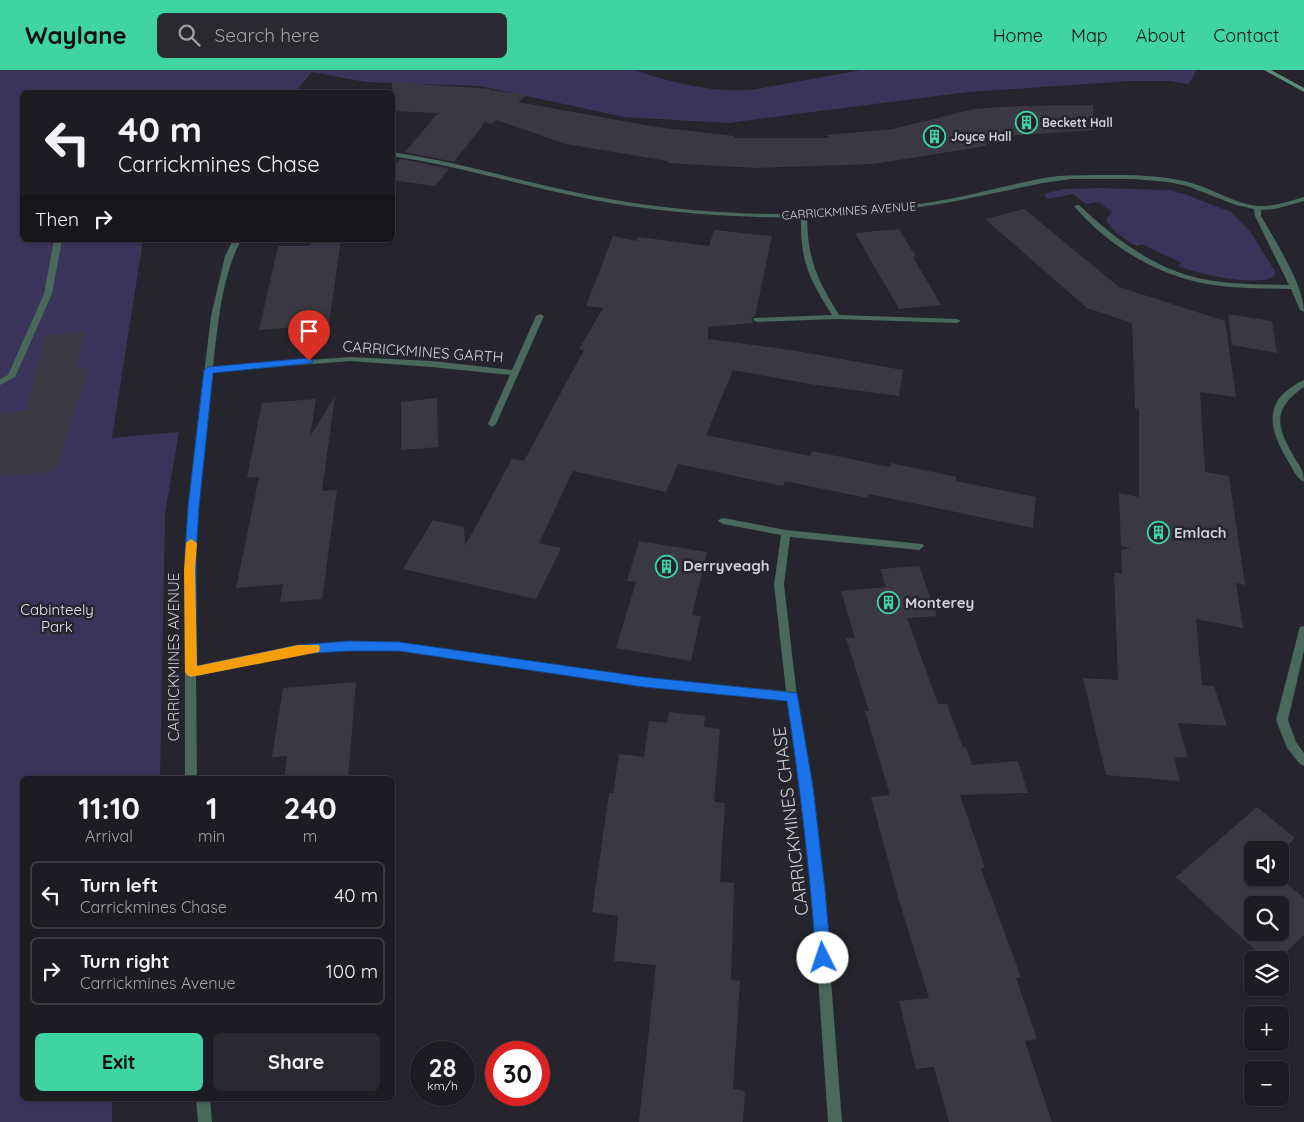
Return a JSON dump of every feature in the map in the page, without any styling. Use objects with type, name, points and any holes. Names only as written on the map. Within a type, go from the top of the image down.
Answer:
[{"type":"street","points":[[1267,70],[1304,90]]},
{"type":"street","name":"CARRICKMINES AVENUE","points":[[395,154],[441,160],[540,187],[620,203],[732,214],[804,216],[919,206],[1051,178],[1079,177],[1144,178],[1178,181],[1257,208],[1267,208],[1304,199]]},
{"type":"street","points":[[1077,206],[1101,230],[1114,239],[1151,262],[1196,280],[1221,284],[1293,287]]},
{"type":"street","points":[[1257,208],[1258,216],[1270,236],[1304,310]]},
{"type":"street","points":[[804,216],[809,265],[816,283],[837,317]]},
{"type":"street","points":[[0,382],[11,377],[48,294],[58,242]]},
{"type":"street","name":"CARRICKMINES AVENUE","points":[[191,776],[191,552],[193,507],[215,316],[229,256],[236,242]]},
{"type":"street","name":"CARRICKMINES GARTH","points":[[492,424],[540,316]]},
{"type":"street","points":[[757,320],[837,317],[877,320],[956,321]]},
{"type":"street","name":"CARRICKMINES GARTH","points":[[208,370],[350,358],[515,373]]},
{"type":"street","points":[[1304,383],[1286,396],[1278,408],[1276,418],[1277,428],[1293,463],[1304,479]]},
{"type":"street","points":[[723,521],[786,533],[919,546]]},
{"type":"street","name":"CARRICKMINES CHASE","points":[[786,533],[779,585],[792,696],[807,787],[818,890],[835,1122]]},
{"type":"street","points":[[1304,630],[1282,720],[1291,745],[1304,761]]},
{"type":"street","points":[[191,672],[298,650],[348,646],[399,647],[644,682],[792,696]]},
{"type":"street","points":[[203,1101],[206,1122]]},
{"type":"green space","name":"Cabinteely Park","points":[[0,70],[633,70],[691,86],[721,90],[751,90],[862,70],[1196,70],[1189,84],[1168,81],[1131,81],[968,92],[728,123],[624,117],[480,86],[366,82],[312,72],[297,90],[20,90],[20,242],[143,242],[112,438],[179,432],[165,513],[160,776],[20,776],[20,1101],[112,1101],[112,1122],[0,1122]]},
{"type":"green space","points":[[1063,189],[1170,190],[1231,212],[1249,230],[1275,271],[1275,275],[1268,279],[1243,280],[1212,276],[1178,266],[1182,263],[1141,244],[1137,246],[1119,235],[1106,219],[1112,212],[1098,202],[1086,204],[1073,194],[1047,199],[1044,194]]},
{"type":"building","points":[[392,82],[490,89],[527,95],[518,102],[656,127],[734,136],[734,138],[829,138],[827,135],[893,129],[974,109],[1018,106],[1093,105],[1094,130],[1003,136],[986,141],[986,146],[873,164],[758,168],[668,163],[668,161],[566,144],[496,120],[492,124],[485,122],[454,162],[405,152],[438,113],[395,111],[395,90],[392,90]]},
{"type":"building","points":[[400,159],[449,169],[435,186],[395,180],[395,165]]},
{"type":"building","points":[[1024,209],[1119,287],[1225,321],[1236,397],[1200,392],[1205,472],[1229,476],[1245,585],[1236,583],[1243,628],[1196,619],[1202,685],[1214,686],[1227,726],[1178,723],[1188,758],[1174,757],[1180,781],[1106,775],[1083,678],[1118,680],[1114,572],[1122,574],[1121,550],[1131,548],[1121,546],[1119,493],[1139,497],[1139,409],[1135,408],[1132,323],[1087,308],[985,219]]},
{"type":"building","points":[[899,229],[941,305],[899,309],[855,233]]},
{"type":"building","points":[[714,230],[772,236],[755,316],[751,319],[754,323],[708,327],[708,339],[791,350],[903,370],[899,396],[809,384],[733,370],[706,435],[810,456],[812,451],[890,467],[891,463],[956,477],[956,481],[1036,497],[1033,528],[869,494],[868,498],[785,481],[783,486],[678,464],[666,492],[573,471],[539,543],[561,548],[536,599],[403,569],[433,520],[464,527],[465,546],[512,459],[524,461],[584,350],[579,349],[603,308],[586,306],[613,236],[636,241],[638,237],[709,246]]},
{"type":"building","points":[[311,242],[341,242],[327,337],[294,339],[297,327],[259,330],[278,246],[310,246]]},
{"type":"building","points":[[1228,314],[1272,321],[1277,353],[1232,345]]},
{"type":"building","points":[[85,331],[76,369],[88,368],[56,471],[0,477],[0,413],[27,410],[45,336]]},
{"type":"building","points":[[335,396],[322,491],[337,490],[322,599],[280,602],[283,584],[236,588],[259,477],[247,478],[262,403],[316,399],[310,437]]},
{"type":"building","points":[[437,398],[438,447],[401,450],[401,402]]},
{"type":"building","points":[[639,541],[707,552],[692,615],[701,616],[691,661],[616,648],[636,582],[627,581]]},
{"type":"building","points":[[919,566],[937,616],[907,618],[938,704],[947,704],[963,748],[966,747],[972,765],[1018,761],[1028,793],[960,795],[985,868],[981,869],[1021,977],[1016,978],[1037,1039],[1025,1041],[1052,1122],[949,1122],[934,1067],[916,1069],[899,1001],[929,998],[898,897],[871,797],[890,795],[865,711],[869,711],[846,638],[855,638],[841,591],[886,587],[880,569]]},
{"type":"building","points":[[356,682],[348,776],[284,776],[287,756],[272,757],[283,688]]},
{"type":"building","points":[[669,712],[705,716],[704,727],[720,729],[714,802],[725,803],[720,882],[734,883],[731,980],[740,981],[733,1089],[745,1091],[743,1122],[639,1122],[656,965],[614,961],[618,916],[592,912],[609,793],[613,793],[619,754],[644,757],[649,721],[667,723]]},
{"type":"building","points":[[1257,807],[1295,838],[1289,844],[1289,841],[1244,841],[1244,886],[1289,886],[1304,898],[1304,935],[1287,951],[1256,951],[1245,941],[1289,941],[1289,896],[1244,896],[1244,940],[1176,877]]},
{"type":"slow traffic","points":[[191,543],[191,672],[314,648]]},
{"type":"place","name":"Beckett Hall","points":[[1026,123]]},
{"type":"place","name":"Joyce Hall","points":[[935,137]]},
{"type":"place","name":"Emlach","points":[[1158,533]]},
{"type":"place","name":"Derryveagh","points":[[667,566]]},
{"type":"place","name":"Monterey","points":[[889,603]]},
{"type":"route","points":[[309,361],[208,370],[193,507],[190,554],[191,672],[298,650],[348,646],[399,647],[644,682],[792,696],[807,787],[823,958]]}]
